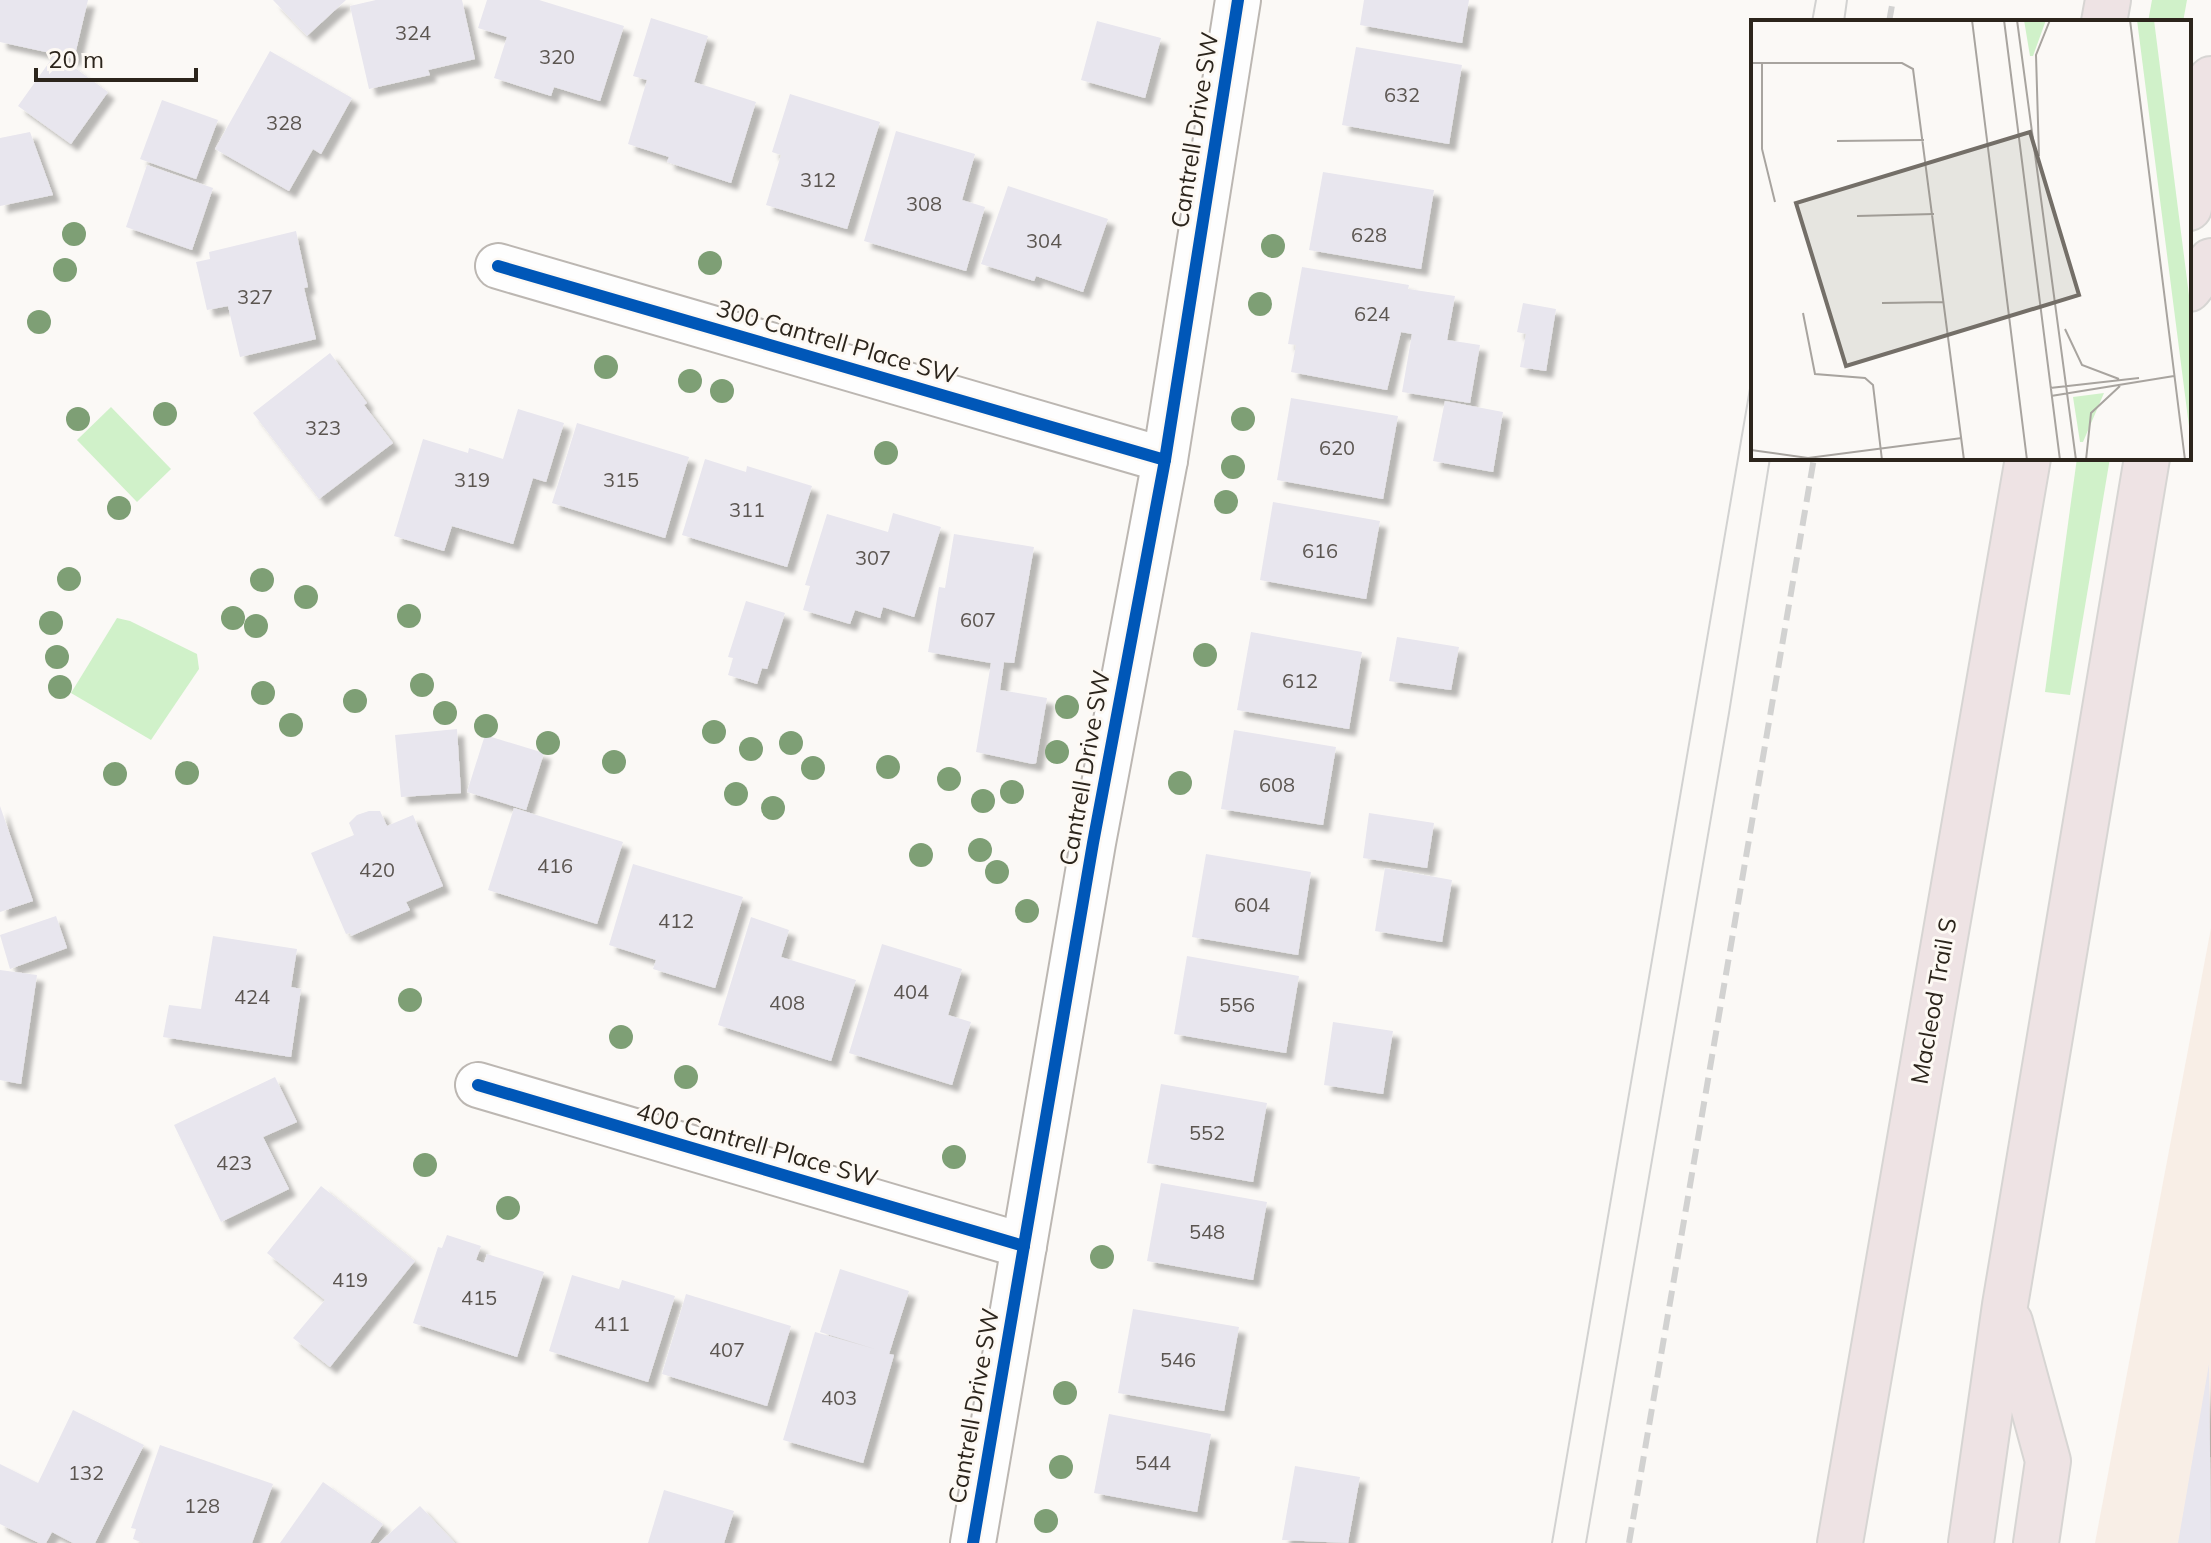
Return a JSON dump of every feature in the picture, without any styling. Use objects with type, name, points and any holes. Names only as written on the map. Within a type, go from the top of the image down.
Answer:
[{"type":"highway","points":[[2104,20],[2108,0]]},
{"type":"highway","points":[[2191,196],[2211,79]]},
{"type":"highway","points":[[2191,286],[2211,261]]},
{"type":"highway","name":"Macleod Trail S","points":[[1840,1543],[2028,460]]},
{"type":"highway","points":[[1971,1543],[2005,1305],[2147,460]]},
{"type":"highway","points":[[2005,1305],[2048,1461],[2036,1543]]},
{"type":"street","name":"Cantrell Drive SW","points":[[973,1543],[1090,858],[1165,460],[1238,0]]},
{"type":"street","name":"300 Cantrell Place SW","points":[[498,266],[1165,460]]},
{"type":"street","name":"400 Cantrell Place SW","points":[[478,1085],[1024,1246]]},
{"type":"shaded area","points":[[2211,928],[2211,1543],[2095,1543]]},
{"type":"green space","points":[[2152,0],[2187,0],[2183,20],[2148,20]]},
{"type":"green space","points":[[111,407],[171,469],[137,502],[77,440]]},
{"type":"green space","points":[[2077,460],[2110,460],[2070,695],[2045,692]]},
{"type":"green space","points":[[117,618],[130,621],[197,654],[199,669],[151,740],[71,693]]},
{"type":"building","points":[[0,0],[88,0],[74,59],[57,55],[108,92],[71,144],[18,106],[55,54],[0,42]]},
{"type":"building","points":[[273,0],[346,0],[307,36]]},
{"type":"building","points":[[376,0],[462,0],[475,59],[428,70],[430,75],[369,89],[350,6]]},
{"type":"building","points":[[487,0],[539,0],[624,26],[600,101],[554,87],[551,96],[494,78],[507,37],[478,28]]},
{"type":"building","points":[[1364,0],[1469,0],[1462,43],[1360,25]]},
{"type":"building","points":[[651,18],[708,36],[694,82],[756,102],[731,183],[667,162],[669,157],[628,144],[647,80],[633,76]]},
{"type":"building","points":[[1097,21],[1161,38],[1145,98],[1081,80]]},
{"type":"building","points":[[1356,47],[1462,65],[1449,144],[1342,125]]},
{"type":"building","points":[[270,51],[352,98],[321,154],[313,149],[289,191],[215,149]]},
{"type":"building","points":[[790,94],[880,122],[847,229],[766,205],[781,155],[772,152]]},
{"type":"building","points":[[162,100],[218,120],[196,179],[140,159]]},
{"type":"building","points":[[896,131],[975,154],[962,200],[985,207],[966,271],[864,241]]},
{"type":"building","points":[[30,132],[53,195],[0,206],[0,138]]},
{"type":"building","points":[[147,165],[213,188],[192,250],[126,227]]},
{"type":"building","points":[[1323,172],[1434,190],[1421,269],[1309,250]]},
{"type":"building","points":[[1008,186],[1108,219],[1083,292],[1036,276],[1034,281],[981,264]]},
{"type":"building","points":[[296,231],[308,287],[304,288],[316,339],[240,357],[228,306],[207,310],[196,262],[210,259],[209,252]]},
{"type":"building","points":[[1302,267],[1455,296],[1447,340],[1480,345],[1470,403],[1402,392],[1412,334],[1401,332],[1387,390],[1291,372],[1296,345],[1288,344]]},
{"type":"building","points":[[1523,303],[1556,309],[1546,371],[1520,367],[1526,334],[1517,332]]},
{"type":"building","points":[[330,353],[393,443],[319,499],[253,413]]},
{"type":"building","points":[[1291,398],[1398,416],[1383,499],[1277,480]]},
{"type":"building","points":[[1445,401],[1503,412],[1493,472],[1433,461]]},
{"type":"building","points":[[518,409],[564,423],[546,482],[533,478],[513,544],[452,526],[444,551],[394,536],[423,439],[468,453],[469,448],[503,459]]},
{"type":"building","points":[[577,423],[689,457],[665,538],[552,503]]},
{"type":"building","points":[[705,459],[746,472],[747,466],[812,486],[787,567],[682,535]]},
{"type":"building","points":[[1273,502],[1380,521],[1366,599],[1260,580]]},
{"type":"building","points":[[893,513],[941,527],[914,617],[883,607],[880,618],[855,610],[850,624],[803,610],[810,586],[805,585],[827,514],[888,532]]},
{"type":"building","points":[[954,534],[1034,547],[1014,663],[1004,662],[1000,690],[1047,698],[1036,763],[976,752],[991,663],[928,652],[939,587],[945,588]]},
{"type":"building","points":[[746,601],[785,613],[767,669],[762,668],[757,684],[728,675],[733,658],[728,657]]},
{"type":"building","points":[[1251,632],[1362,652],[1349,729],[1237,710]]},
{"type":"building","points":[[1397,637],[1459,647],[1451,690],[1389,681]]},
{"type":"building","points":[[457,729],[461,793],[401,797],[395,735]]},
{"type":"building","points":[[1234,730],[1336,747],[1323,825],[1221,809]]},
{"type":"building","points":[[485,735],[544,753],[526,810],[467,792]]},
{"type":"building","points":[[0,806],[33,901],[0,912]]},
{"type":"building","points":[[514,808],[623,842],[597,924],[488,890]]},
{"type":"building","points":[[380,811],[387,826],[413,815],[443,886],[406,902],[410,910],[351,936],[350,933],[346,934],[311,853],[354,835],[349,823],[357,815]]},
{"type":"building","points":[[1369,813],[1434,823],[1427,868],[1363,858]]},
{"type":"building","points":[[1206,854],[1311,872],[1298,955],[1192,937]]},
{"type":"building","points":[[633,864],[743,897],[715,988],[653,969],[656,960],[609,945]]},
{"type":"building","points":[[1385,868],[1452,880],[1442,942],[1375,931]]},
{"type":"building","points":[[56,916],[67,948],[10,969],[0,935]]},
{"type":"building","points":[[751,917],[789,930],[781,957],[856,980],[831,1061],[718,1025]]},
{"type":"building","points":[[213,936],[297,949],[291,987],[301,989],[291,1057],[163,1037],[169,1005],[201,1009]]},
{"type":"building","points":[[882,944],[962,969],[948,1015],[971,1022],[952,1085],[849,1053]]},
{"type":"building","points":[[1187,956],[1299,976],[1286,1053],[1174,1034]]},
{"type":"building","points":[[0,970],[37,975],[21,1084],[0,1080]]},
{"type":"building","points":[[1333,1022],[1393,1031],[1383,1094],[1324,1085]]},
{"type":"building","points":[[275,1077],[297,1122],[263,1137],[289,1189],[221,1222],[174,1125]]},
{"type":"building","points":[[1161,1084],[1267,1103],[1253,1182],[1147,1163]]},
{"type":"building","points":[[1161,1183],[1267,1202],[1253,1280],[1147,1261]]},
{"type":"building","points":[[321,1186],[415,1261],[330,1367],[293,1338],[325,1300],[267,1253]]},
{"type":"building","points":[[447,1235],[481,1246],[476,1260],[484,1263],[487,1254],[544,1272],[517,1357],[413,1323],[438,1247],[442,1248]]},
{"type":"building","points":[[840,1269],[909,1291],[889,1354],[894,1355],[863,1463],[783,1440],[815,1332],[875,1349],[820,1332]]},
{"type":"building","points":[[572,1275],[619,1289],[622,1280],[675,1296],[648,1382],[549,1351]]},
{"type":"building","points":[[686,1294],[791,1326],[767,1406],[662,1374]]},
{"type":"building","points":[[1133,1309],[1239,1327],[1224,1411],[1118,1393]]},
{"type":"building","points":[[2209,1364],[2211,1543],[2178,1543]]},
{"type":"building","points":[[73,1410],[144,1445],[95,1543],[73,1543],[52,1532],[46,1543],[39,1543],[0,1524],[0,1464],[38,1483]]},
{"type":"building","points":[[1109,1414],[1211,1434],[1197,1512],[1094,1493]]},
{"type":"building","points":[[160,1445],[273,1484],[252,1543],[143,1543],[133,1539],[136,1529],[131,1528]]},
{"type":"building","points":[[1295,1466],[1360,1477],[1348,1543],[1282,1540]]},
{"type":"building","points":[[323,1482],[383,1524],[370,1543],[280,1543]]},
{"type":"building","points":[[664,1490],[734,1511],[724,1543],[648,1543]]},
{"type":"building","points":[[420,1506],[455,1543],[379,1543]]},
{"type":"tram line","points":[[1812,20],[1816,0]]},
{"type":"tram line","points":[[1844,20],[1847,0]]},
{"type":"tram line","points":[[1552,1543],[1751,383]]},
{"type":"tram line","points":[[1586,1543],[1770,460]]},
{"type":"railway","points":[[1889,20],[1893,0]]},
{"type":"railway","points":[[1629,1543],[1814,460]]},
{"type":"cycle path","points":[[973,1543],[1093,843],[1165,460],[1238,0]]},
{"type":"cycle path","points":[[498,266],[1165,460]]},
{"type":"cycle path","points":[[478,1085],[1024,1246]]}]
